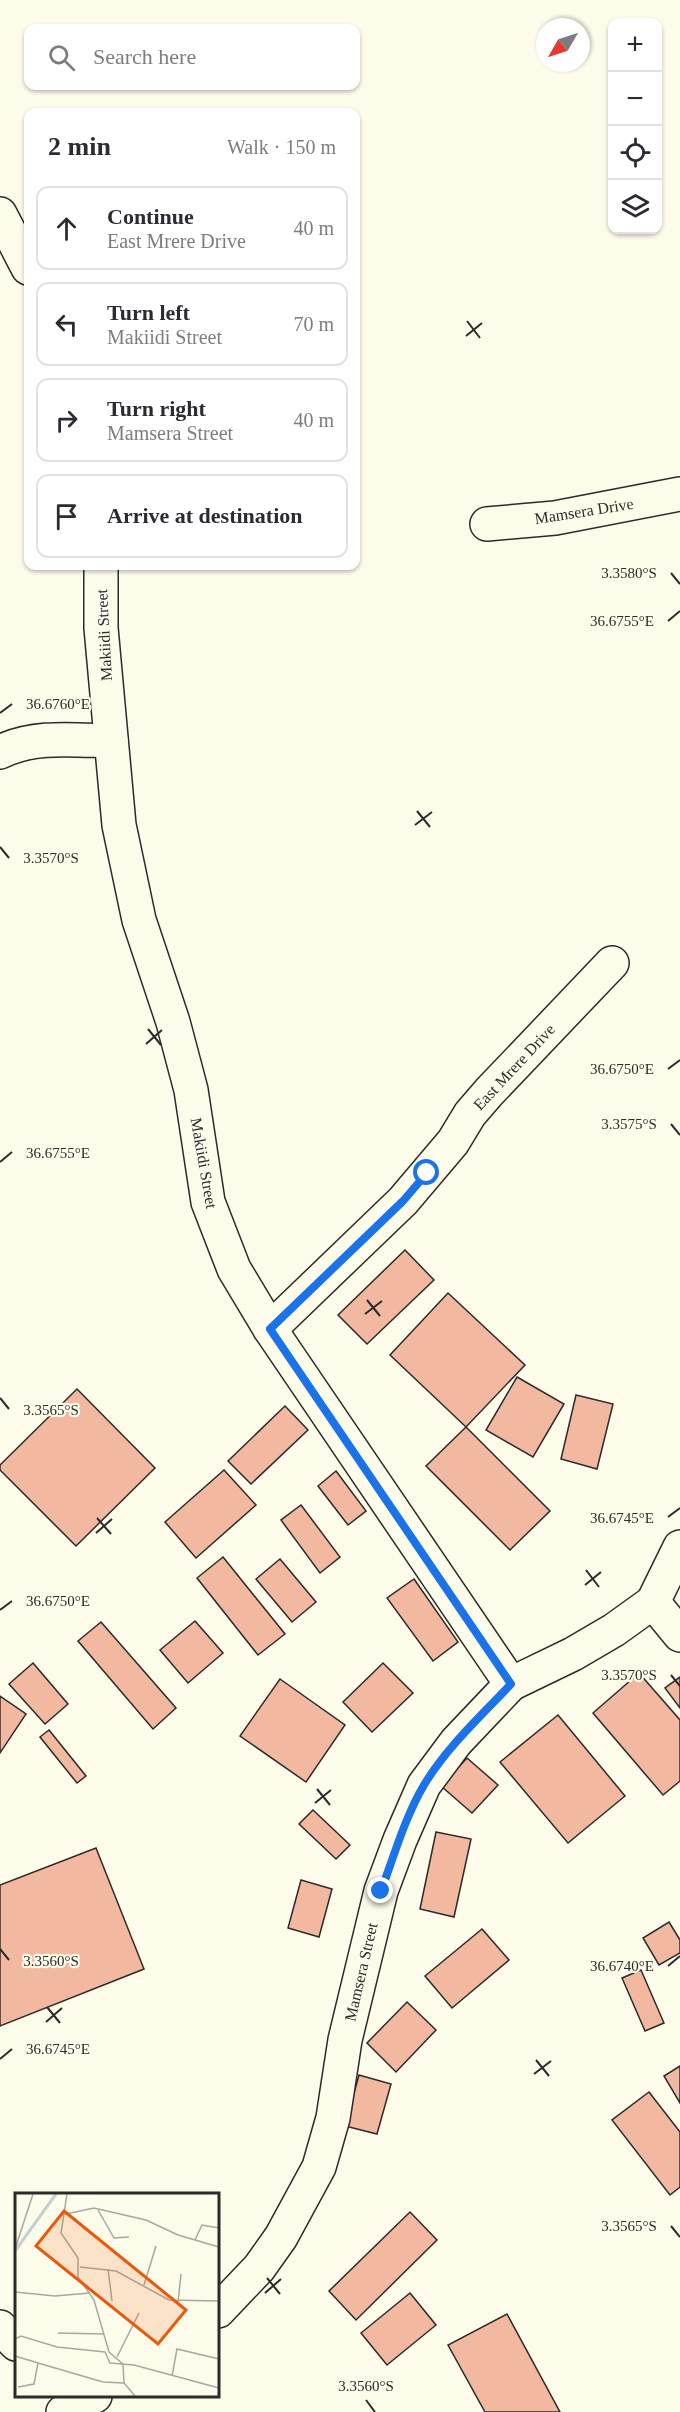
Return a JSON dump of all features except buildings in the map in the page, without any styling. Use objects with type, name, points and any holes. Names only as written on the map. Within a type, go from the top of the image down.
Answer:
[{"type":"street","points":[[0,214],[24,260]]},
{"type":"street","name":"Mamsera Drive","points":[[486,524],[555,518],[680,494]]},
{"type":"street","name":"Makiidi Street","points":[[101,570],[101,628],[118,825],[139,920],[173,1022],[191,1090],[208,1202],[234,1269],[270,1329],[511,1684]]},
{"type":"street","points":[[0,752],[14,745],[57,739],[111,741]]},
{"type":"street","name":"East Mrere Drive","points":[[270,1329],[403,1201],[453,1142],[471,1113],[489,1092],[612,963]]},
{"type":"street","name":"Mamsera Street","points":[[219,2310],[259,2268],[281,2237],[319,2167],[333,2118],[345,2040],[381,1891],[424,1785],[456,1742],[511,1684],[573,1654],[614,1630],[653,1602],[680,1547]]},
{"type":"street","points":[[653,1602],[680,1635]]},
{"type":"street","points":[[0,2327],[15,2343]]},
{"type":"route","points":[[381,1891],[424,1785],[456,1742],[511,1684],[270,1329],[403,1201],[427,1173]]}]
